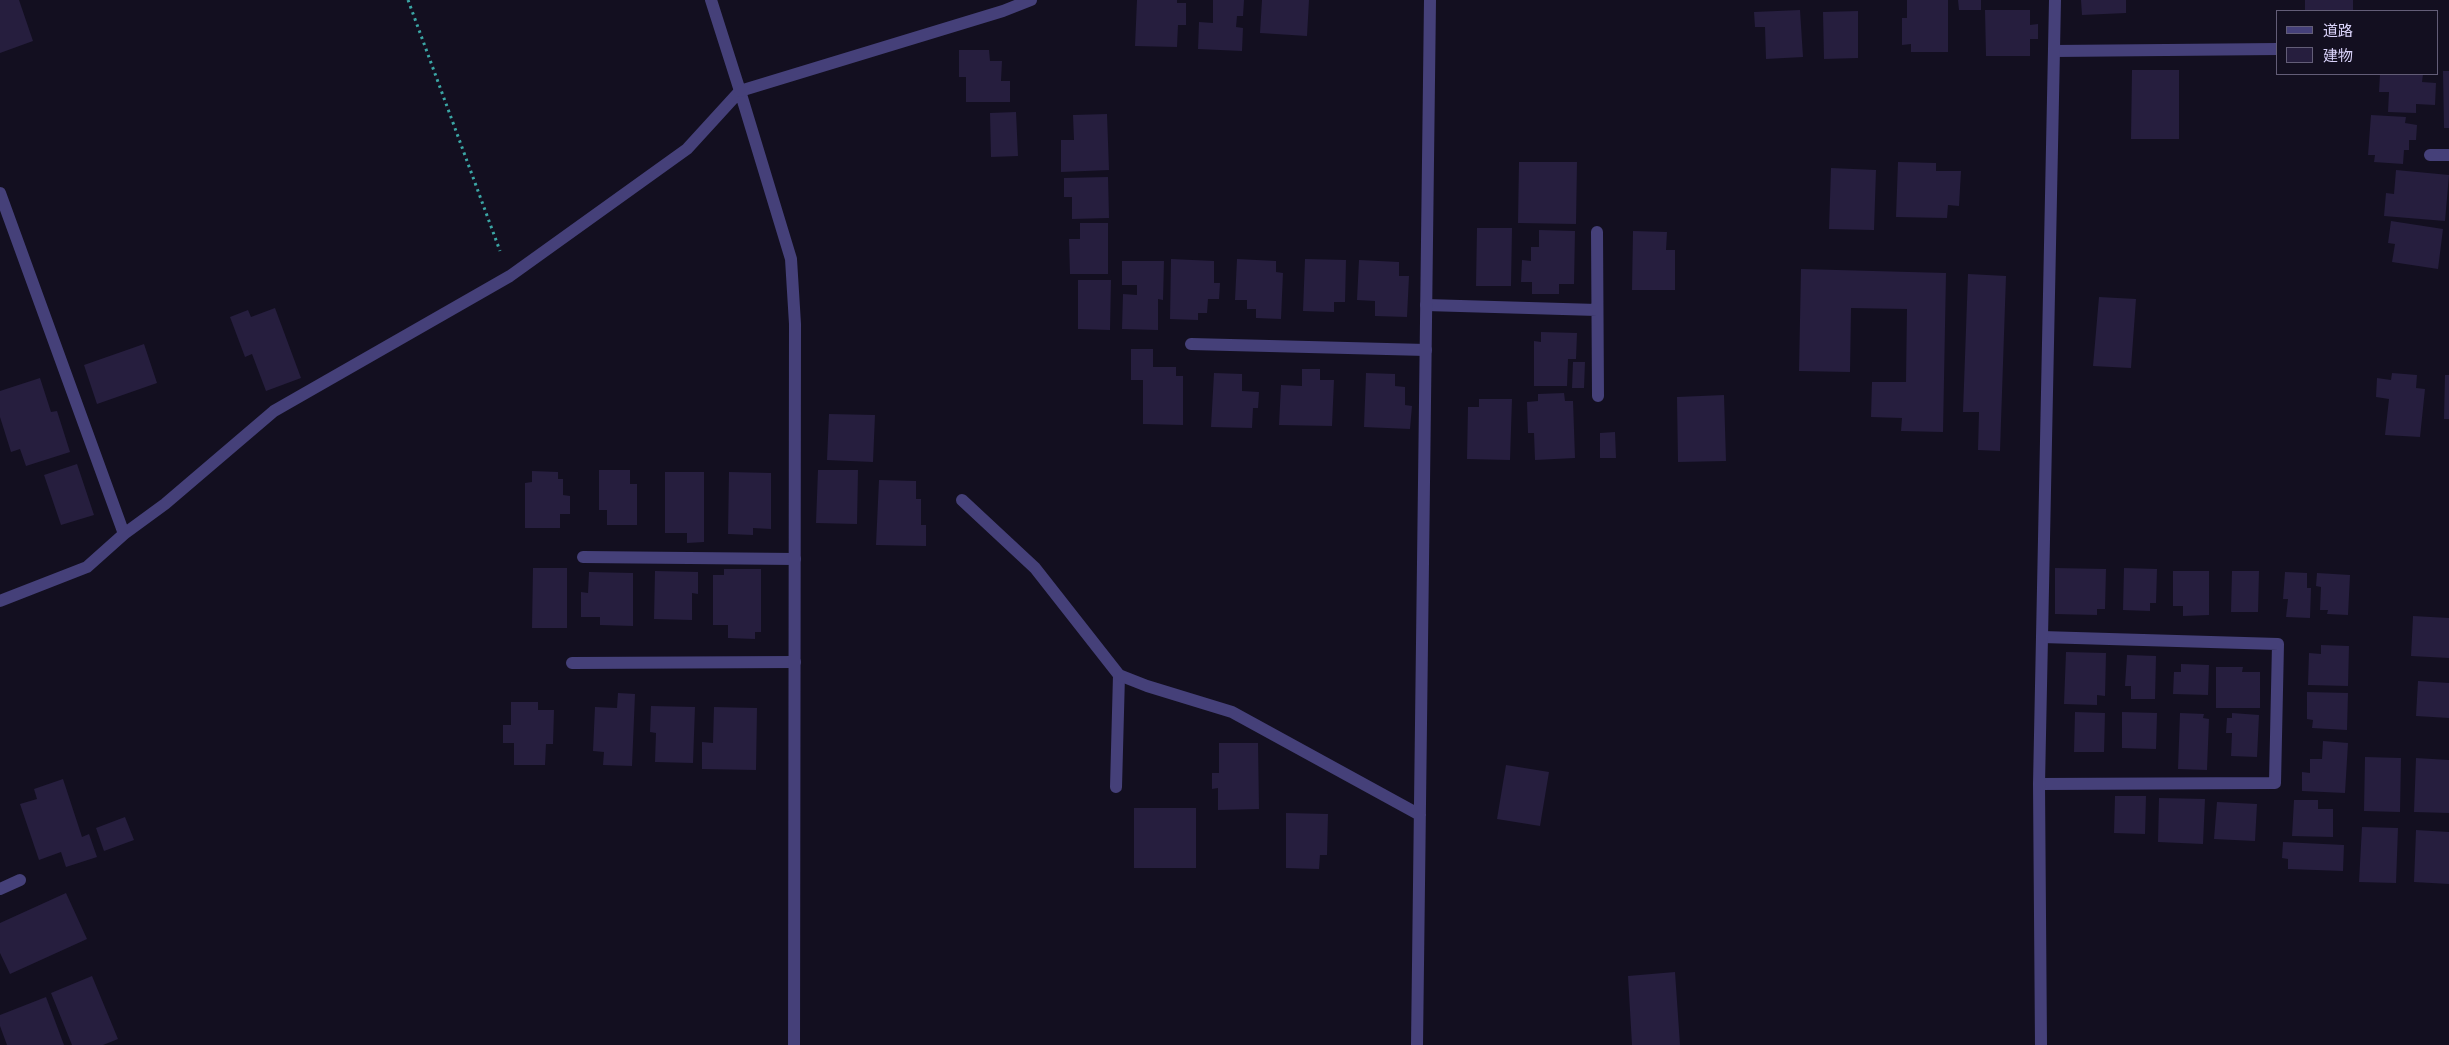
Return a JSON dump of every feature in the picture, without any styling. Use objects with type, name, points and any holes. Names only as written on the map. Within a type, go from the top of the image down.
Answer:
[{"type":"street","points":[[711,0],[791,260],[795,324],[794,1045]]},
{"type":"street","points":[[0,601],[88,567],[124,534],[165,504],[274,411],[510,276],[687,149],[740,91],[1003,11],[1031,0]]},
{"type":"street","points":[[1416,1045],[1430,0]]},
{"type":"street","points":[[2041,1045],[2039,784],[2055,0]]},
{"type":"street","points":[[2054,51],[2276,49]]},
{"type":"street","points":[[2430,154],[2449,155]]},
{"type":"street","points":[[0,193],[124,534]]},
{"type":"street","points":[[1597,232],[1598,396]]},
{"type":"street","points":[[1426,305],[1597,310]]},
{"type":"street","points":[[1191,344],[1426,350]]},
{"type":"street","points":[[962,500],[1035,568],[1119,675],[1232,712],[1420,815]]},
{"type":"street","points":[[583,557],[795,559]]},
{"type":"street","points":[[2039,784],[2275,784],[2278,644],[2042,637]]},
{"type":"street","points":[[572,663],[794,662]]},
{"type":"street","points":[[1116,787],[1119,675]]},
{"type":"street","points":[[0,889],[20,880]]},
{"type":"path","points":[[408,0],[510,276]]},
{"type":"building","points":[[0,0],[19,0],[33,41],[0,53]]},
{"type":"building","points":[[1137,0],[1177,0],[1177,3],[1186,3],[1186,25],[1178,25],[1177,47],[1135,46]]},
{"type":"building","points":[[1213,0],[1244,0],[1243,16],[1237,16],[1236,27],[1243,28],[1242,51],[1198,49],[1199,22],[1213,23]]},
{"type":"building","points":[[1262,0],[1309,0],[1307,36],[1260,33]]},
{"type":"building","points":[[1907,0],[1948,0],[1948,52],[1911,52],[1911,44],[1902,45],[1902,18],[1907,18]]},
{"type":"building","points":[[1958,0],[1981,0],[1981,10],[1959,10]]},
{"type":"building","points":[[2081,0],[2126,0],[2126,13],[2082,15]]},
{"type":"building","points":[[2305,0],[2353,0],[2353,10],[2305,10]]},
{"type":"building","points":[[1800,10],[1803,57],[1766,59],[1765,27],[1755,27],[1754,12]]},
{"type":"building","points":[[1985,10],[2030,10],[2030,25],[2038,24],[2038,39],[2030,39],[2030,56],[1986,56]]},
{"type":"building","points":[[1858,11],[1858,58],[1824,59],[1823,12]]},
{"type":"building","points":[[959,50],[989,50],[990,61],[1002,61],[1001,81],[1010,81],[1010,102],[966,102],[966,77],[959,77]]},
{"type":"building","points":[[2132,70],[2179,70],[2179,139],[2131,139]]},
{"type":"building","points":[[2443,71],[2449,71],[2449,128],[2444,128]]},
{"type":"building","points":[[2380,75],[2423,75],[2422,82],[2436,83],[2435,105],[2416,104],[2416,113],[2388,112],[2389,92],[2379,92]]},
{"type":"building","points":[[1016,112],[1018,156],[991,157],[990,113]]},
{"type":"building","points":[[1107,114],[1109,170],[1061,172],[1061,140],[1074,140],[1073,115]]},
{"type":"building","points":[[2371,115],[2406,117],[2405,123],[2417,125],[2416,140],[2409,140],[2409,150],[2404,150],[2403,164],[2374,162],[2375,155],[2368,155]]},
{"type":"building","points":[[1519,162],[1577,162],[1576,224],[1518,223]]},
{"type":"building","points":[[1898,162],[1936,163],[1936,171],[1961,171],[1959,206],[1948,205],[1947,218],[1896,217]]},
{"type":"building","points":[[1831,168],[1876,170],[1874,230],[1829,229]]},
{"type":"building","points":[[2396,170],[2449,175],[2445,221],[2384,216],[2386,193],[2394,194]]},
{"type":"building","points":[[1108,177],[1109,218],[1072,219],[1072,197],[1064,197],[1064,178]]},
{"type":"building","points":[[2391,221],[2443,229],[2438,269],[2392,262],[2395,244],[2388,243]]},
{"type":"building","points":[[1080,223],[1108,223],[1108,274],[1070,274],[1069,239],[1080,239]]},
{"type":"building","points":[[1477,228],[1512,228],[1511,286],[1476,286]]},
{"type":"building","points":[[1539,230],[1575,231],[1574,284],[1559,284],[1559,294],[1532,294],[1532,282],[1521,282],[1522,260],[1531,261],[1531,247],[1539,247]]},
{"type":"building","points":[[1633,231],[1667,232],[1666,250],[1675,250],[1675,290],[1632,290]]},
{"type":"building","points":[[1171,259],[1214,261],[1214,283],[1220,283],[1219,299],[1208,299],[1207,313],[1198,313],[1198,320],[1170,319]]},
{"type":"building","points":[[1237,259],[1276,261],[1276,272],[1283,273],[1281,319],[1256,318],[1256,309],[1247,309],[1247,300],[1235,300]]},
{"type":"building","points":[[1305,259],[1346,260],[1345,302],[1334,302],[1334,312],[1303,311]]},
{"type":"building","points":[[1359,260],[1399,262],[1399,276],[1409,276],[1407,317],[1375,316],[1375,301],[1357,300]]},
{"type":"building","points":[[1122,261],[1164,261],[1163,300],[1158,299],[1158,330],[1122,329],[1123,294],[1137,295],[1137,285],[1122,285]]},
{"type":"building","points":[[1801,269],[1946,273],[1943,432],[1901,431],[1902,418],[1871,417],[1872,382],[1906,382],[1907,309],[1851,308],[1850,372],[1799,371]]},
{"type":"building","points":[[1968,274],[2006,276],[2000,451],[1978,450],[1979,412],[1963,412]]},
{"type":"building","points":[[1078,280],[1111,280],[1110,330],[1078,329]]},
{"type":"building","points":[[2099,297],[2136,299],[2131,368],[2093,366]]},
{"type":"building","points":[[275,308],[301,378],[266,391],[252,354],[245,357],[230,317],[248,310],[251,317]]},
{"type":"building","points":[[1541,332],[1577,333],[1576,359],[1568,359],[1567,386],[1534,386],[1534,341],[1541,342]]},
{"type":"building","points":[[144,344],[157,383],[97,404],[84,365]]},
{"type":"building","points":[[1131,349],[1153,349],[1153,367],[1176,367],[1176,376],[1183,376],[1183,425],[1143,424],[1143,380],[1131,380]]},
{"type":"building","points":[[1573,362],[1585,362],[1584,388],[1572,388]]},
{"type":"building","points":[[1302,369],[1320,369],[1320,380],[1334,380],[1332,426],[1279,425],[1281,385],[1302,386]]},
{"type":"building","points":[[1214,373],[1242,374],[1242,391],[1259,392],[1258,408],[1253,408],[1252,428],[1211,427]]},
{"type":"building","points":[[1366,373],[1395,374],[1395,386],[1405,387],[1405,405],[1412,406],[1410,429],[1364,427]]},
{"type":"building","points":[[2392,373],[2417,375],[2416,388],[2425,389],[2420,437],[2385,435],[2389,399],[2376,397],[2377,378],[2391,380]]},
{"type":"building","points":[[2445,375],[2449,375],[2449,419],[2444,419]]},
{"type":"building","points":[[40,378],[51,412],[57,411],[70,452],[26,466],[20,449],[11,452],[0,417],[0,391]]},
{"type":"building","points":[[1564,393],[1565,401],[1573,401],[1575,458],[1535,460],[1534,433],[1528,433],[1527,402],[1538,401],[1538,394]]},
{"type":"building","points":[[1724,395],[1726,461],[1678,462],[1677,397]]},
{"type":"building","points":[[1479,399],[1512,399],[1510,460],[1467,459],[1468,407],[1479,407]]},
{"type":"building","points":[[829,414],[875,415],[873,462],[827,460]]},
{"type":"building","points":[[1615,432],[1616,458],[1600,458],[1600,433]]},
{"type":"building","points":[[77,464],[94,515],[61,525],[44,475]]},
{"type":"building","points":[[599,470],[630,470],[630,484],[637,484],[637,525],[607,525],[607,510],[599,510]]},
{"type":"building","points":[[818,470],[858,470],[857,524],[816,523]]},
{"type":"building","points":[[532,471],[558,472],[558,479],[563,479],[563,495],[570,496],[570,514],[560,514],[560,528],[525,528],[525,483],[532,482]]},
{"type":"building","points":[[665,472],[704,472],[704,542],[687,543],[687,533],[665,533]]},
{"type":"building","points":[[729,472],[771,473],[771,529],[753,528],[753,535],[728,534]]},
{"type":"building","points":[[879,480],[916,481],[916,499],[921,499],[921,525],[926,525],[926,546],[876,545]]},
{"type":"building","points":[[533,568],[567,568],[567,628],[532,628]]},
{"type":"building","points":[[2055,568],[2106,569],[2105,609],[2097,609],[2097,615],[2055,614]]},
{"type":"building","points":[[2124,568],[2157,569],[2156,603],[2150,603],[2150,611],[2123,610]]},
{"type":"building","points":[[724,569],[761,569],[761,632],[755,632],[755,639],[728,638],[728,625],[713,625],[713,575],[724,575]]},
{"type":"building","points":[[655,571],[698,572],[698,594],[692,593],[692,620],[654,619]]},
{"type":"building","points":[[2173,571],[2209,571],[2209,615],[2183,616],[2183,606],[2173,606]]},
{"type":"building","points":[[2232,571],[2259,571],[2258,612],[2231,612]]},
{"type":"building","points":[[589,572],[633,573],[633,626],[600,625],[600,617],[581,617],[581,592],[588,593]]},
{"type":"building","points":[[2285,572],[2307,573],[2307,588],[2311,588],[2310,618],[2286,617],[2288,599],[2283,599]]},
{"type":"building","points":[[2317,573],[2350,575],[2348,615],[2327,614],[2328,610],[2320,610],[2321,587],[2316,586]]},
{"type":"building","points":[[2413,616],[2449,618],[2449,658],[2411,656]]},
{"type":"building","points":[[2321,645],[2349,646],[2348,686],[2308,685],[2309,653],[2321,654]]},
{"type":"building","points":[[2066,652],[2106,653],[2105,696],[2097,695],[2097,705],[2064,704]]},
{"type":"building","points":[[2127,655],[2156,656],[2155,699],[2131,699],[2131,686],[2125,686]]},
{"type":"building","points":[[2181,664],[2209,665],[2208,695],[2173,694],[2174,672],[2181,672]]},
{"type":"building","points":[[2216,667],[2243,667],[2242,672],[2260,672],[2260,708],[2216,708]]},
{"type":"building","points":[[2418,681],[2449,683],[2449,718],[2416,716]]},
{"type":"building","points":[[2307,692],[2348,693],[2347,730],[2312,728],[2313,720],[2307,719]]},
{"type":"building","points":[[618,693],[635,694],[632,766],[603,765],[604,752],[593,751],[595,707],[617,708]]},
{"type":"building","points":[[511,702],[538,702],[538,710],[554,710],[553,744],[546,744],[545,765],[514,765],[514,743],[503,743],[503,725],[511,725]]},
{"type":"building","points":[[651,706],[695,707],[693,763],[655,762],[656,733],[650,732]]},
{"type":"building","points":[[714,707],[757,708],[756,770],[702,769],[702,742],[713,743]]},
{"type":"building","points":[[2075,712],[2105,713],[2104,752],[2074,752]]},
{"type":"building","points":[[2122,712],[2157,713],[2156,749],[2122,748]]},
{"type":"building","points":[[2180,713],[2204,714],[2203,718],[2209,719],[2207,770],[2178,769]]},
{"type":"building","points":[[2232,713],[2259,715],[2257,757],[2231,756],[2232,733],[2226,733],[2227,718],[2232,718]]},
{"type":"building","points":[[2323,741],[2348,743],[2345,793],[2302,791],[2302,772],[2310,773],[2310,759],[2322,759]]},
{"type":"building","points":[[1219,743],[1258,743],[1259,809],[1218,810],[1218,788],[1212,789],[1212,773],[1219,773]]},
{"type":"building","points":[[2365,757],[2401,758],[2400,812],[2364,811]]},
{"type":"building","points":[[2416,758],[2449,760],[2449,813],[2414,812]]},
{"type":"building","points":[[1506,765],[1549,772],[1540,826],[1497,819]]},
{"type":"building","points":[[63,779],[82,837],[89,834],[97,857],[66,867],[61,852],[39,860],[20,804],[37,799],[34,789]]},
{"type":"building","points":[[2115,796],[2146,796],[2145,834],[2114,833]]},
{"type":"building","points":[[2159,798],[2205,799],[2203,844],[2158,842]]},
{"type":"building","points":[[2294,800],[2318,800],[2318,809],[2333,809],[2333,837],[2292,836]]},
{"type":"building","points":[[2217,802],[2257,804],[2255,841],[2214,839]]},
{"type":"building","points":[[1134,808],[1196,808],[1196,868],[1134,868]]},
{"type":"building","points":[[1286,813],[1328,814],[1327,855],[1320,855],[1319,869],[1286,868]]},
{"type":"building","points":[[125,817],[134,840],[104,851],[96,828]]},
{"type":"building","points":[[2362,827],[2398,828],[2396,883],[2359,882]]},
{"type":"building","points":[[2416,830],[2449,832],[2449,884],[2414,882]]},
{"type":"building","points":[[2283,842],[2344,845],[2343,871],[2288,869],[2288,859],[2282,858]]},
{"type":"building","points":[[66,893],[87,939],[10,974],[0,953],[0,923]]},
{"type":"building","points":[[1675,972],[1680,1045],[1632,1045],[1628,976]]},
{"type":"building","points":[[92,976],[118,1039],[103,1045],[72,1045],[51,993]]},
{"type":"building","points":[[46,997],[64,1045],[7,1045],[0,1026],[0,1015]]}]
